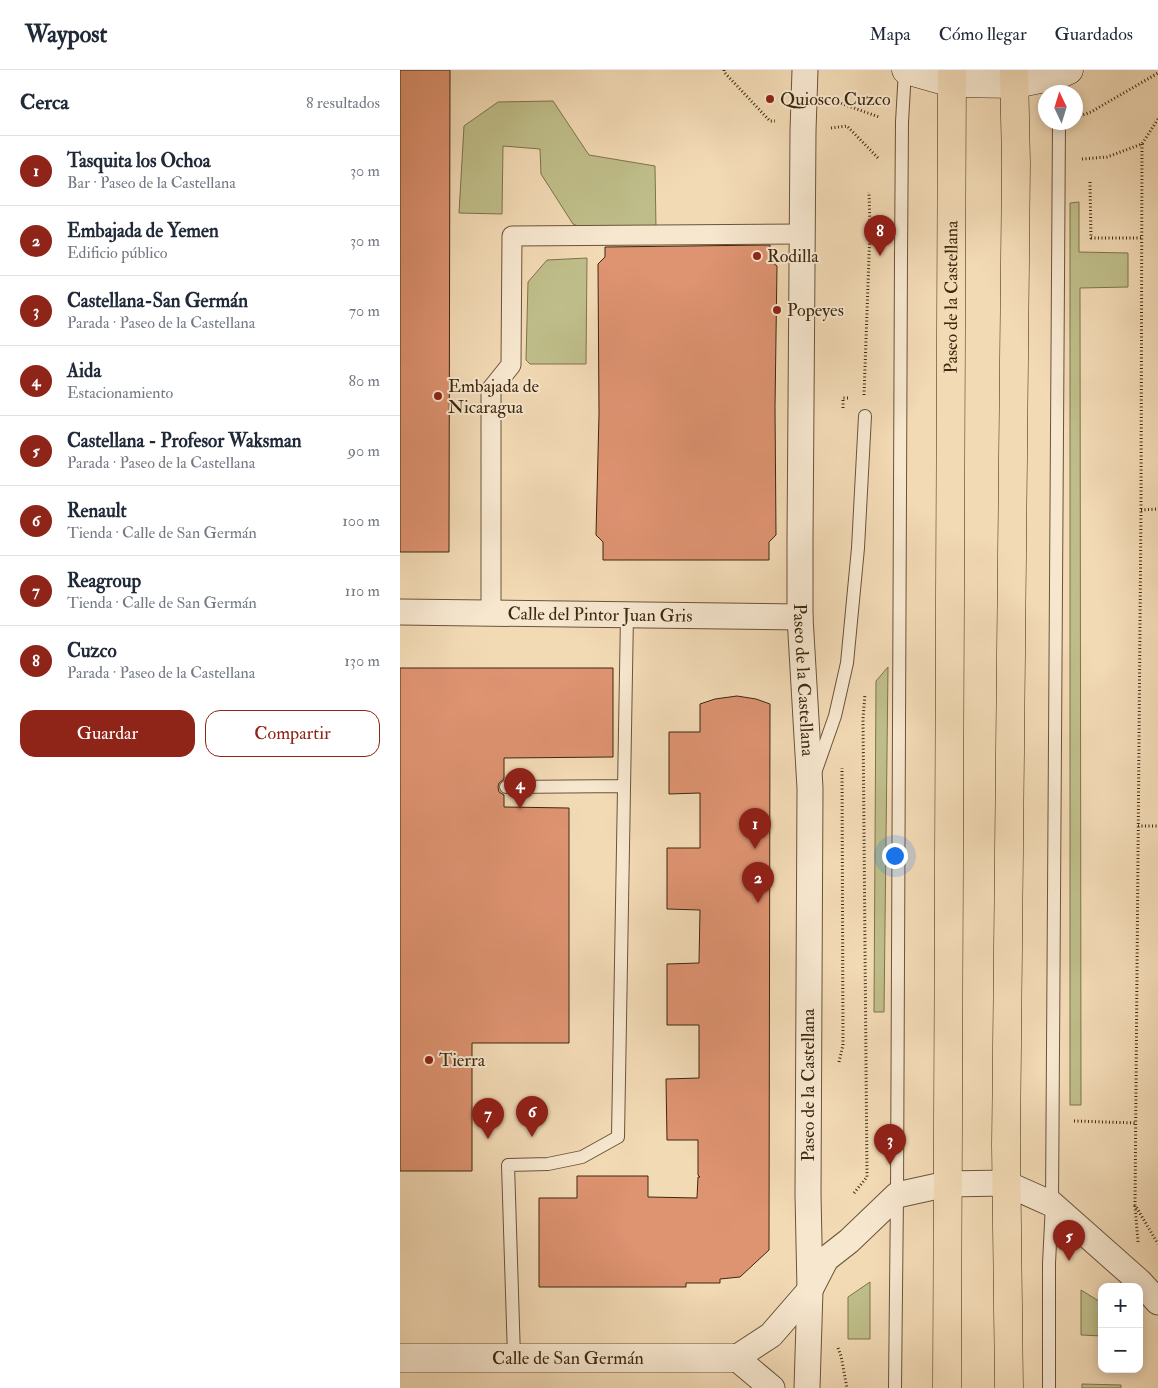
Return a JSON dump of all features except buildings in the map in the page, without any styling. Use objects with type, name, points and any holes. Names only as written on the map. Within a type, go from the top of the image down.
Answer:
[{"type":"highway","name":"Paseo de la Castellana","points":[[947,1388],[952,76]]},
{"type":"highway","points":[[1010,1388],[1006,1183],[1016,163],[1015,77]]},
{"type":"street","name":"Paseo de la Castellana","points":[[804,70],[800,617],[810,788],[808,1194],[810,1290],[807,1388]]},
{"type":"street","points":[[906,70],[952,76],[1015,77],[1059,75]]},
{"type":"street","points":[[491,614],[491,390],[511,365],[512,236],[802,234]]},
{"type":"street","name":"Calle del Pintor Juan Gris","points":[[400,612],[800,617]]},
{"type":"street","points":[[897,1195],[947,1184],[1006,1183],[1052,1204],[1140,1282],[1158,1302]]},
{"type":"street","name":"Paseo de la Castellana","points":[[810,1290],[826,1259],[849,1241],[897,1195]]},
{"type":"street","points":[[772,1388],[736,1358],[771,1335],[810,1290]]},
{"type":"street","name":"Calle de San Germán","points":[[400,1358],[736,1358]]},
{"type":"lane","points":[[895,1388],[902,122],[906,70]]},
{"type":"lane","points":[[1048,1388],[1049,1263],[1052,1204],[1059,130]]},
{"type":"lane","points":[[810,788],[835,716],[847,662],[858,548],[866,416]]},
{"type":"lane","points":[[514,1357],[508,1165],[548,1164],[582,1157],[618,1137],[627,615]]},
{"type":"lane","points":[[506,787],[624,786]]},
{"type":"path","points":[[724,70],[770,121],[783,122],[803,131]]},
{"type":"path","points":[[1083,115],[1091,112],[1158,73]]},
{"type":"path","points":[[829,95],[840,103],[883,118]]},
{"type":"path","points":[[847,126],[880,160]]},
{"type":"path","points":[[1142,144],[1135,1205],[1158,1244]]},
{"type":"path","points":[[1090,182],[1090,238],[1142,238]]},
{"type":"path","points":[[869,192],[870,229]]},
{"type":"path","points":[[1141,510],[1158,509]]},
{"type":"path","points":[[851,1197],[867,1177],[863,719]]},
{"type":"path","points":[[1138,826],[1158,826]]},
{"type":"shaded area","points":[[553,101],[589,155],[655,166],[656,230],[588,230],[573,224],[541,174],[540,149],[503,146],[502,214],[459,213],[464,126],[498,102]]},
{"type":"shaded area","points":[[1079,202],[1079,252],[1128,253],[1128,287],[1080,288],[1081,1105],[1070,1105],[1070,203]]},
{"type":"shaded area","points":[[587,258],[586,364],[530,364],[526,360],[528,282],[547,260]]},
{"type":"shaded area","points":[[888,667],[884,1012],[874,1012],[876,681]]},
{"type":"shaded area","points":[[870,1282],[870,1339],[848,1339],[848,1297]]},
{"type":"shaded area","points":[[1081,1290],[1098,1301],[1098,1336],[1081,1335]]},
{"type":"shaded area","points":[[1082,1384],[1121,1385],[1121,1388],[1082,1388]]},
{"type":"place","name":"Quiosco Cuzco","points":[[770,99]]},
{"type":"place","name":"Rodilla","points":[[757,256]]},
{"type":"place","name":"Cuzco","points":[[880,256]]},
{"type":"place","name":"Popeyes","points":[[777,310]]},
{"type":"place","name":"Embajada de Nicaragua","points":[[438,396]]},
{"type":"place","name":"Aida","points":[[520,809]]},
{"type":"place","name":"Tasquita los Ochoa","points":[[755,849]]},
{"type":"place","name":"Embajada de Yemen","points":[[758,903]]},
{"type":"place","name":"Tierra","points":[[429,1060]]},
{"type":"place","name":"Renault","points":[[532,1137]]},
{"type":"place","name":"Reagroup","points":[[488,1139]]},
{"type":"place","name":"Castellana-San Germán","points":[[890,1165]]},
{"type":"place","name":"Castellana - Profesor Waksman","points":[[1069,1261]]}]
